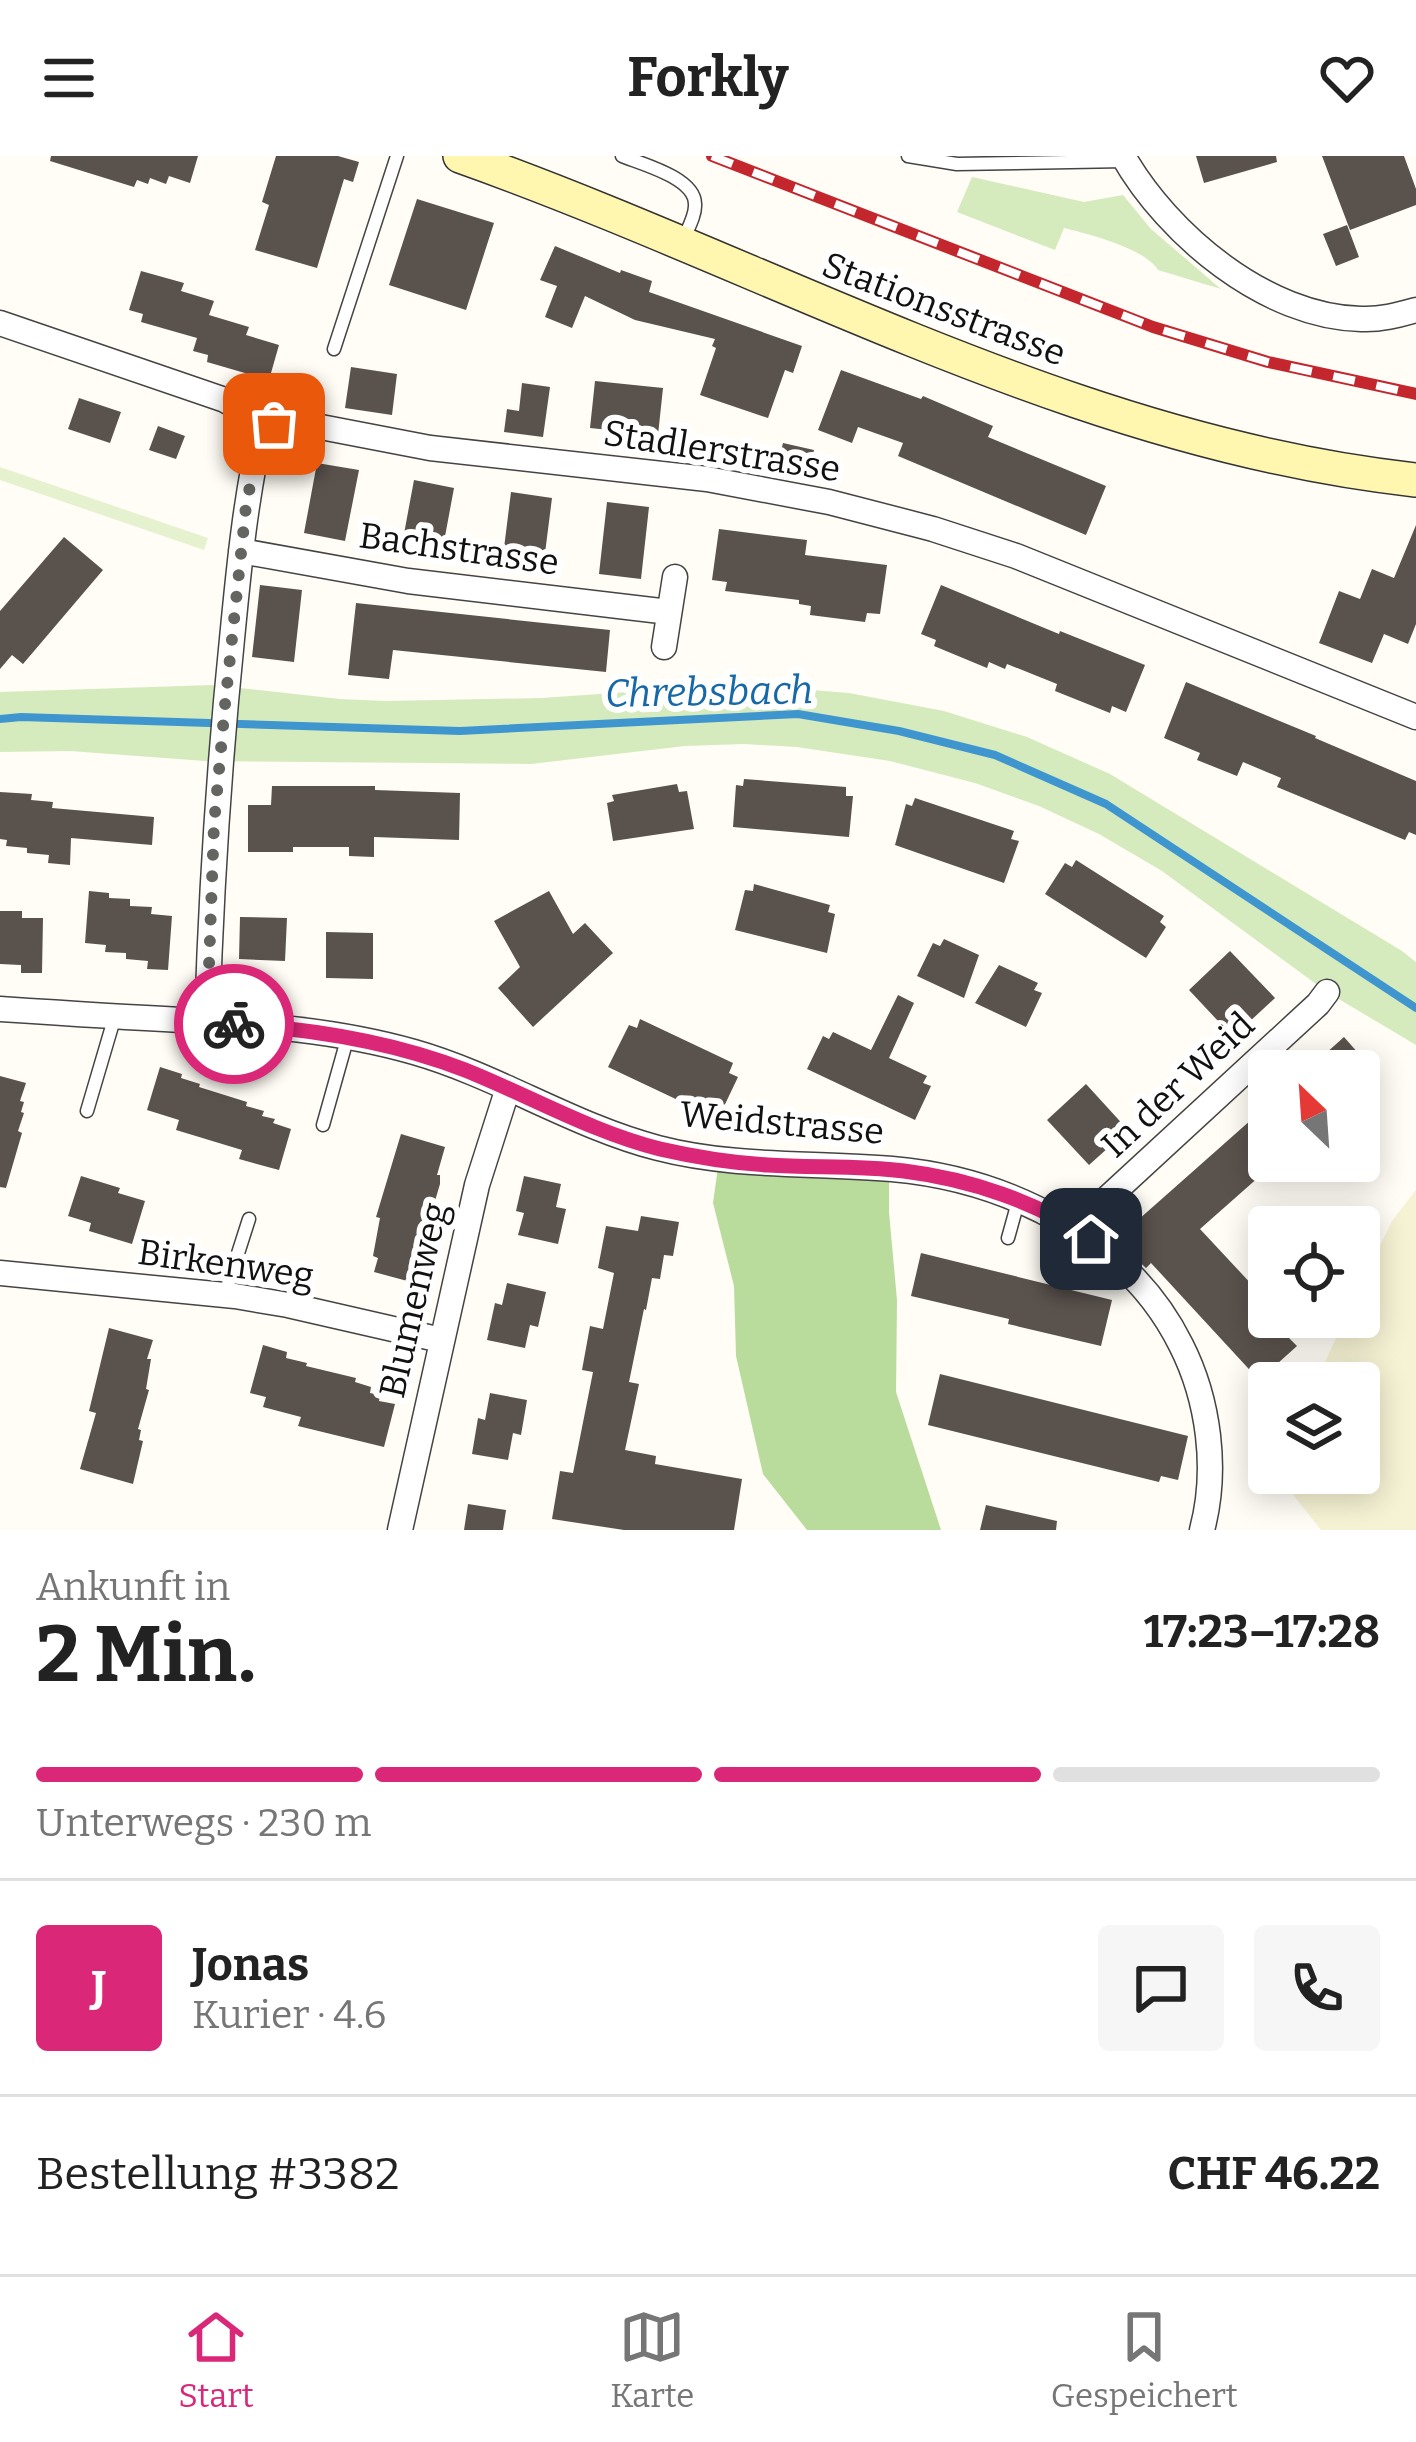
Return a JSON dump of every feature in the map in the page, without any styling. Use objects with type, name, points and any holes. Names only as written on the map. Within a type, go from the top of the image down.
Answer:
[{"type":"main road","name":"Stationsstrasse","points":[[479,159],[863,321],[1132,422],[1278,458],[1416,479]]},
{"type":"street","points":[[1124,158],[1146,193],[1184,236],[1265,291],[1343,318],[1378,319],[1416,310]]},
{"type":"street","name":"Stadlerstrasse","points":[[0,323],[225,400],[263,422],[306,424],[430,448],[707,479],[890,518],[1016,556],[1416,716]]},
{"type":"street","points":[[207,1022],[214,824],[225,705],[250,480],[263,422]]},
{"type":"street","name":"Bachstrasse","points":[[241,551],[408,581],[669,612]]},
{"type":"street","points":[[664,646],[675,577]]},
{"type":"street","name":"In der Weid","points":[[1076,1228],[1327,992]]},
{"type":"street","name":"Weidstrasse","points":[[0,1010],[348,1036],[426,1056],[601,1129],[672,1151],[766,1165],[906,1171],[1018,1202],[1076,1228],[1118,1262],[1167,1318],[1189,1360],[1204,1411],[1210,1456],[1202,1530]]},
{"type":"street","name":"Blumenweg","points":[[400,1530],[477,1185],[508,1088]]},
{"type":"street","name":"Birkenweg","points":[[0,1273],[225,1295],[441,1340]]},
{"type":"lane","points":[[334,350],[397,156]]},
{"type":"lane","points":[[622,156],[678,179],[691,191],[696,206],[681,244]]},
{"type":"lane","points":[[908,156],[957,164],[1124,158]]},
{"type":"lane","points":[[87,1112],[115,1016]]},
{"type":"lane","points":[[323,1125],[348,1036]]},
{"type":"lane","points":[[1008,1238],[1018,1202]]},
{"type":"lane","points":[[225,1295],[249,1220]]},
{"type":"shaded area","points":[[1416,1190],[1416,1530],[1321,1530],[1293,1494],[1380,1494],[1380,1362],[1325,1362],[1336,1338],[1380,1338],[1380,1246]]},
{"type":"green space","points":[[972,177],[1084,202],[1123,195],[1151,229],[1221,289],[1158,270],[1130,249],[1088,234],[1064,228],[1055,250],[957,212]]},
{"type":"green space","points":[[0,467],[208,538],[204,550],[0,480]]},
{"type":"green space","points":[[212,685],[386,701],[762,686],[849,693],[944,711],[1027,737],[1110,774],[1402,951],[1416,962],[1416,1045],[1327,992],[1162,871],[1099,834],[975,783],[890,761],[744,744],[531,764],[205,761],[70,751],[0,752],[0,692]]},
{"type":"green space","points":[[719,1160],[889,1169],[897,1300],[896,1392],[941,1530],[807,1530],[763,1474],[736,1356],[734,1286],[713,1203]]},
{"type":"building","points":[[51,156],[198,156],[190,183],[169,176],[166,184],[150,178],[148,184],[137,180],[134,187],[50,161]]},
{"type":"building","points":[[276,156],[338,156],[359,162],[353,182],[344,179],[317,268],[255,250],[269,205],[262,202]]},
{"type":"building","points":[[1196,156],[1276,156],[1277,162],[1204,183]]},
{"type":"building","points":[[1322,156],[1404,156],[1416,189],[1416,205],[1350,230]]},
{"type":"building","points":[[417,199],[494,223],[466,310],[389,285]]},
{"type":"building","points":[[1347,225],[1359,257],[1336,266],[1323,234]]},
{"type":"building","points":[[555,246],[652,281],[649,292],[802,346],[793,373],[785,370],[768,418],[700,395],[715,339],[635,320],[585,296],[572,328],[545,317],[557,286],[540,280]]},
{"type":"building","points":[[141,271],[184,283],[181,291],[214,301],[209,315],[249,327],[246,335],[279,345],[269,380],[207,362],[208,355],[193,351],[197,338],[141,322],[143,314],[129,310]]},
{"type":"building","points":[[351,367],[397,374],[392,415],[345,408]]},
{"type":"building","points":[[841,370],[923,396],[993,426],[988,437],[1106,486],[1086,535],[898,456],[903,443],[858,427],[852,443],[818,430]]},
{"type":"building","points":[[595,381],[663,388],[658,435],[590,428]]},
{"type":"building","points":[[522,383],[550,387],[543,437],[504,432],[507,409],[519,411]]},
{"type":"building","points":[[79,398],[121,412],[110,443],[68,429]]},
{"type":"building","points":[[158,426],[185,436],[176,459],[149,450]]},
{"type":"building","points":[[783,443],[814,450],[808,476],[777,468]]},
{"type":"building","points":[[317,463],[359,470],[345,541],[304,533]]},
{"type":"building","points":[[414,480],[454,488],[441,558],[401,550]]},
{"type":"building","points":[[511,492],[552,498],[543,569],[502,564]]},
{"type":"building","points":[[607,502],[649,507],[641,579],[599,574]]},
{"type":"building","points":[[1416,525],[1416,624],[1408,644],[1384,634],[1372,663],[1319,643],[1339,591],[1360,599],[1372,569],[1394,578]]},
{"type":"building","points":[[719,529],[807,540],[805,555],[887,565],[880,614],[867,613],[865,622],[810,615],[811,606],[799,600],[725,591],[727,582],[712,580]]},
{"type":"building","points":[[64,537],[103,570],[23,664],[12,655],[0,669],[0,611]]},
{"type":"building","points":[[260,585],[302,590],[294,662],[252,657]]},
{"type":"building","points":[[941,585],[1145,665],[1126,712],[1112,706],[1110,713],[1055,691],[1057,684],[1007,664],[1005,669],[989,662],[987,668],[934,646],[936,640],[921,634]]},
{"type":"building","points":[[356,603],[610,630],[606,672],[393,650],[389,679],[348,675]]},
{"type":"building","points":[[1186,682],[1416,781],[1416,835],[1409,832],[1405,840],[1277,787],[1281,778],[1243,762],[1237,776],[1197,760],[1200,753],[1164,738]]},
{"type":"building","points":[[744,779],[846,787],[846,796],[853,796],[849,837],[733,827],[736,785],[743,786]]},
{"type":"building","points":[[677,784],[679,792],[687,791],[694,829],[613,841],[607,803],[614,801],[612,795]]},
{"type":"building","points":[[272,786],[375,786],[375,790],[460,793],[459,840],[374,837],[374,857],[349,856],[349,847],[248,852],[248,805],[271,805]]},
{"type":"building","points":[[0,792],[32,794],[31,800],[53,802],[52,808],[154,817],[152,845],[71,838],[70,865],[48,863],[49,855],[27,853],[27,848],[6,846],[7,840],[0,839]]},
{"type":"building","points":[[915,798],[1014,831],[1011,839],[1019,841],[1004,883],[895,845],[906,804],[912,806]]},
{"type":"building","points":[[1076,860],[1164,916],[1160,922],[1166,927],[1146,958],[1045,894],[1065,863],[1072,867]]},
{"type":"building","points":[[754,884],[830,905],[828,912],[835,914],[827,953],[735,930],[745,890],[753,891]]},
{"type":"building","points":[[89,891],[130,899],[130,906],[152,907],[151,914],[172,916],[168,970],[147,969],[148,961],[126,959],[126,953],[105,952],[106,945],[85,943]]},
{"type":"building","points":[[549,891],[573,934],[585,923],[613,953],[533,1027],[498,988],[520,967],[494,921]]},
{"type":"building","points":[[0,911],[43,918],[42,973],[21,973],[21,965],[0,964]]},
{"type":"building","points":[[240,917],[287,918],[285,961],[239,959]]},
{"type":"building","points":[[326,932],[373,933],[373,979],[326,978]]},
{"type":"building","points":[[944,939],[979,955],[964,998],[917,976],[933,943],[940,946]]},
{"type":"building","points":[[1230,951],[1275,998],[1233,1037],[1189,990]]},
{"type":"building","points":[[999,965],[1038,983],[1034,990],[1042,993],[1026,1027],[975,1003]]},
{"type":"building","points":[[898,995],[914,1003],[889,1058],[927,1076],[923,1083],[931,1086],[915,1120],[807,1069],[823,1036],[829,1039],[833,1032],[871,1050]]},
{"type":"building","points":[[640,1019],[733,1063],[729,1073],[738,1077],[718,1119],[608,1067],[629,1025],[637,1028]]},
{"type":"building","points":[[1344,1037],[1355,1050],[1329,1050]]},
{"type":"building","points":[[160,1067],[182,1074],[181,1078],[199,1087],[247,1102],[246,1106],[264,1111],[262,1116],[275,1119],[273,1123],[291,1129],[279,1170],[239,1159],[242,1150],[176,1130],[179,1120],[147,1110]]},
{"type":"building","points":[[0,1076],[26,1083],[20,1101],[24,1102],[18,1131],[22,1133],[6,1188],[0,1187]]},
{"type":"building","points":[[1086,1084],[1128,1130],[1089,1165],[1047,1120]]},
{"type":"building","points":[[1248,1123],[1248,1182],[1253,1182],[1200,1229],[1248,1280],[1248,1338],[1289,1338],[1297,1346],[1279,1362],[1248,1362],[1248,1368],[1151,1263],[1146,1268],[1113,1237],[1135,1217],[1138,1220]]},
{"type":"building","points":[[401,1134],[445,1147],[437,1175],[440,1184],[411,1282],[374,1272],[380,1218],[376,1217]]},
{"type":"building","points":[[81,1176],[145,1201],[132,1244],[89,1231],[91,1223],[68,1216]]},
{"type":"building","points":[[524,1176],[561,1184],[556,1207],[566,1209],[558,1244],[518,1235],[524,1213],[516,1211]]},
{"type":"building","points":[[641,1216],[679,1222],[673,1256],[664,1255],[660,1279],[652,1278],[644,1309],[629,1382],[639,1384],[625,1450],[656,1456],[655,1464],[742,1479],[734,1530],[624,1530],[552,1519],[560,1471],[573,1473],[593,1372],[582,1370],[590,1326],[603,1329],[614,1273],[598,1268],[606,1226],[638,1231]]},
{"type":"building","points":[[921,1253],[1112,1300],[1101,1346],[911,1296]]},
{"type":"building","points":[[507,1283],[546,1292],[538,1327],[530,1325],[525,1348],[487,1340],[495,1303],[502,1305]]},
{"type":"building","points":[[109,1328],[153,1340],[147,1359],[151,1359],[149,1390],[138,1429],[143,1441],[133,1484],[80,1469],[96,1413],[89,1411]]},
{"type":"building","points":[[263,1345],[287,1352],[286,1358],[306,1366],[356,1378],[355,1382],[371,1387],[370,1393],[380,1395],[379,1401],[395,1404],[384,1447],[298,1426],[301,1417],[263,1407],[266,1397],[250,1393]]},
{"type":"building","points":[[940,1374],[1188,1436],[1178,1480],[1161,1476],[1159,1482],[928,1425]]},
{"type":"building","points":[[490,1393],[527,1400],[521,1435],[513,1433],[508,1460],[472,1454],[478,1418],[485,1420]]},
{"type":"building","points":[[468,1504],[506,1510],[503,1530],[464,1530]]},
{"type":"building","points":[[986,1505],[1057,1521],[1056,1530],[980,1530]]},
{"type":"waterway","name":"Chrebsbach","points":[[0,719],[460,731],[798,714],[899,731],[995,755],[1106,804],[1416,1008]]},
{"type":"railway","points":[[712,156],[1153,327],[1268,362],[1416,394]]},
{"type":"way so far","points":[[234,1024],[207,1022],[214,824],[246,506],[263,422],[274,424]]},
{"type":"route","points":[[234,1024],[328,1033],[426,1056],[601,1129],[672,1151],[745,1163],[889,1169],[949,1179],[1034,1208],[1091,1239]]}]
